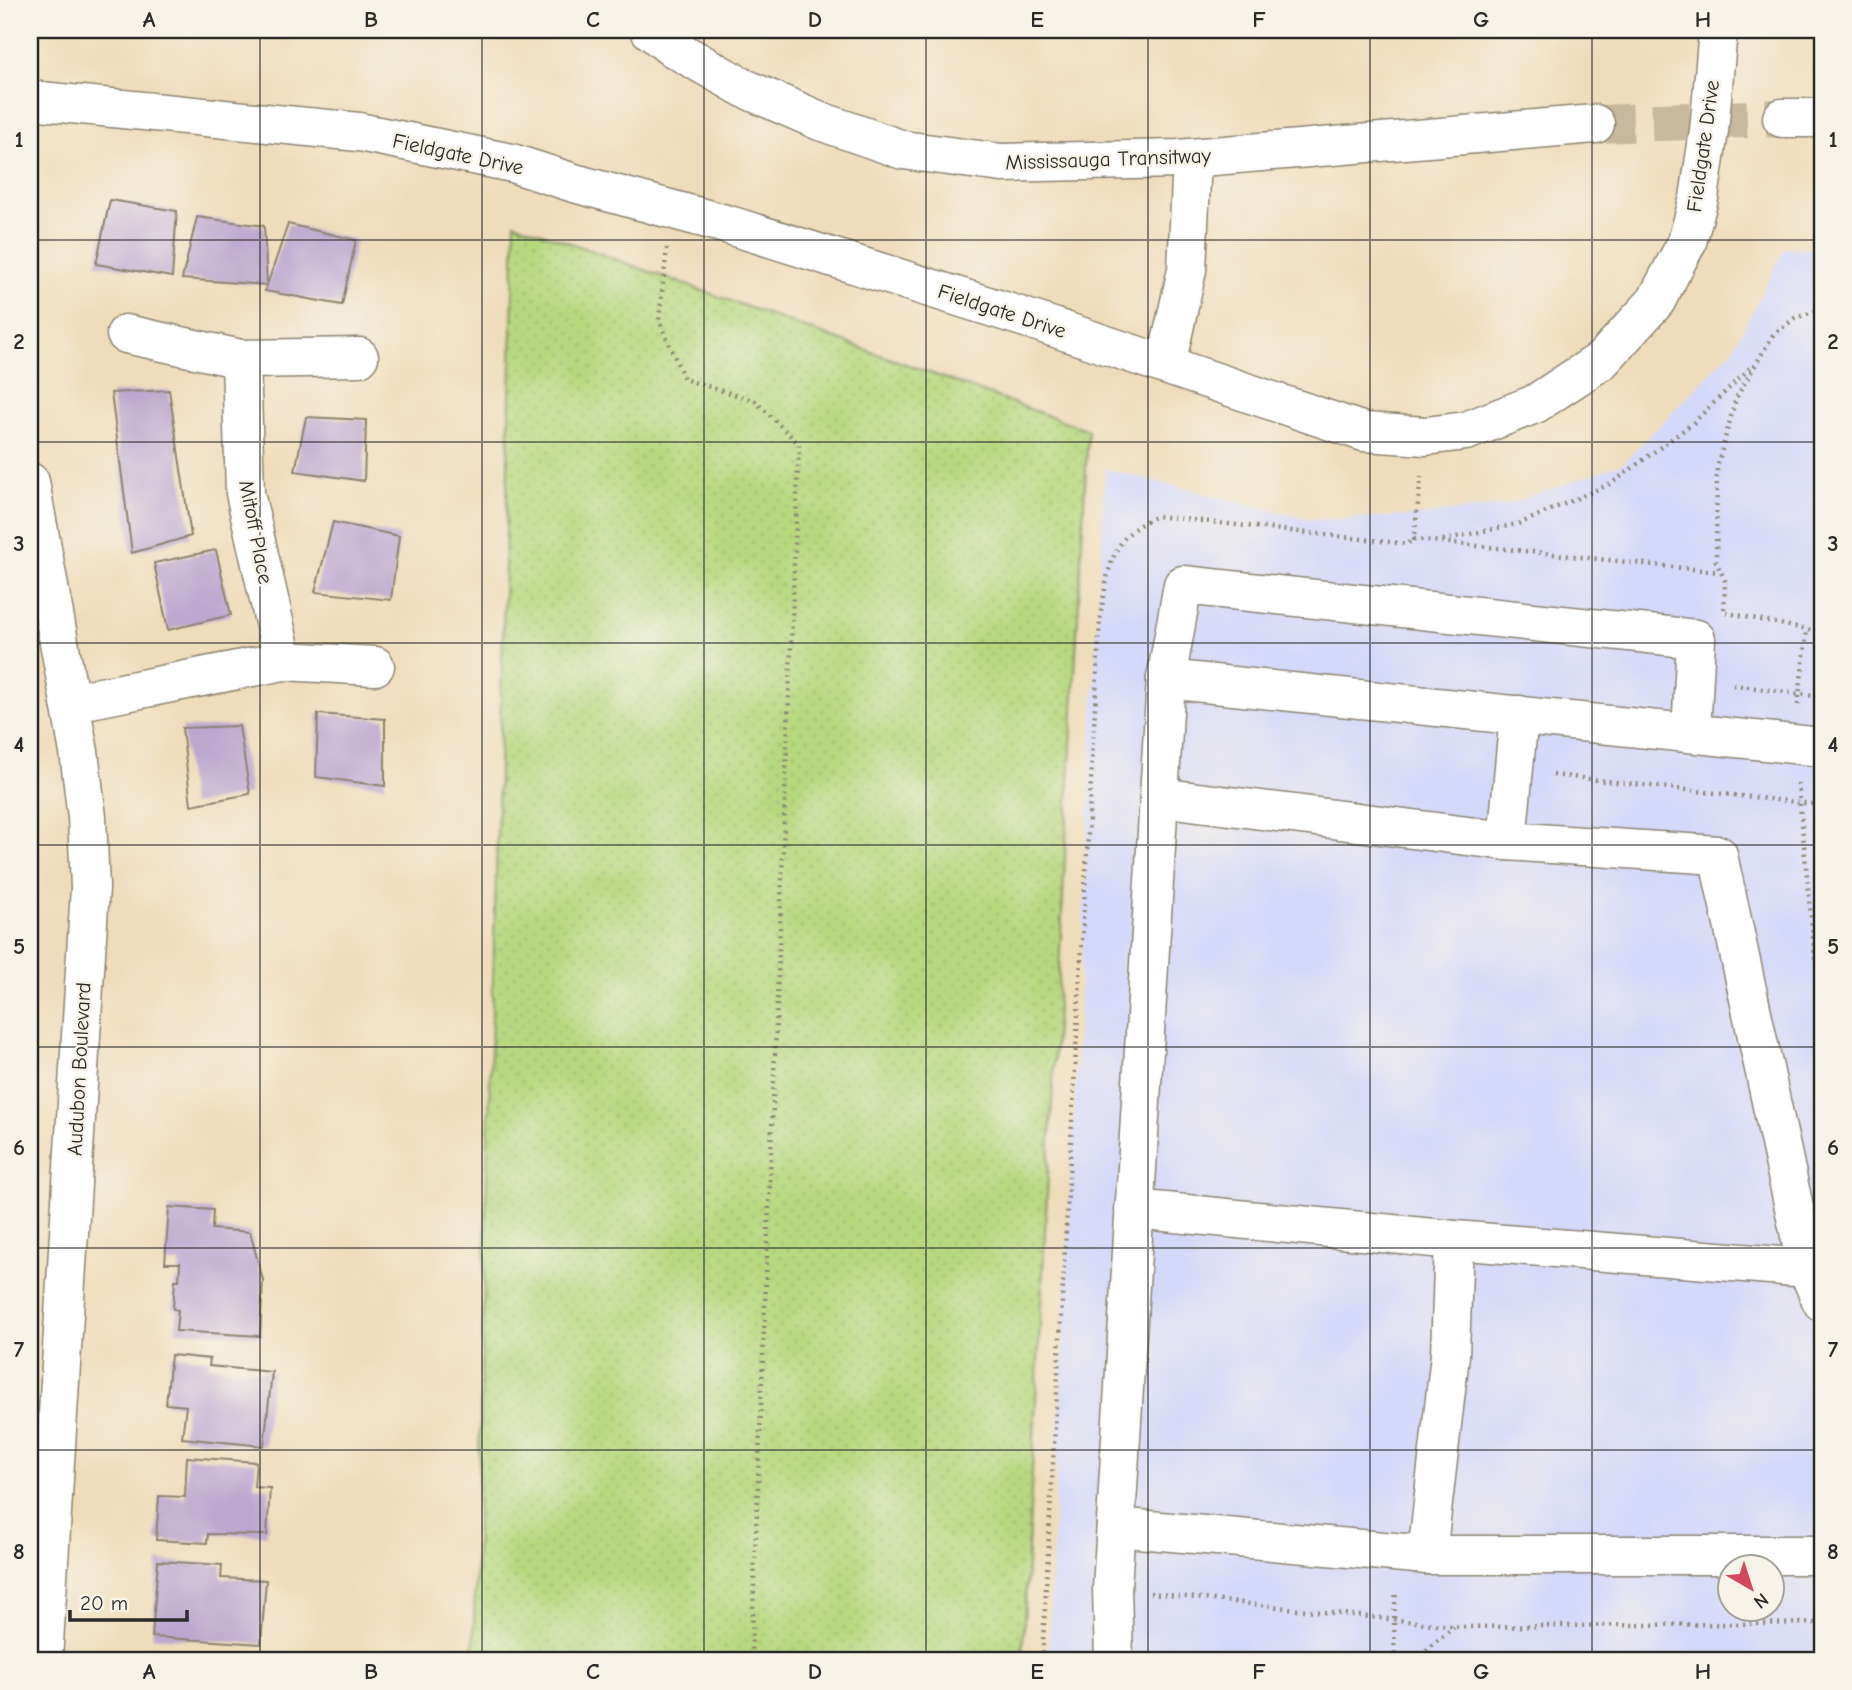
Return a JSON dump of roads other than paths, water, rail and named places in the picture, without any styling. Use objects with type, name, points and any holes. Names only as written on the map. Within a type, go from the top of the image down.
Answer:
[{"type":"street","name":"Mississauga Transitway","points":[[650,30],[670,46],[744,88],[820,121],[903,150],[1002,163],[1192,158],[1595,124]]},
{"type":"street","name":"Fieldgate Drive","points":[[30,100],[359,132],[512,163],[574,183],[729,225],[988,306],[1364,432],[1426,436],[1466,431],[1535,404],[1602,360],[1656,301],[1687,242],[1699,198],[1709,131],[1718,30]]},
{"type":"street","points":[[1782,118],[1822,118]]},
{"type":"street","points":[[1166,365],[1187,270],[1192,158]]},
{"type":"street","points":[[126,334],[241,359],[359,357]]},
{"type":"street","name":"Mitoff Place","points":[[241,359],[245,493],[283,662]]},
{"type":"street","name":"Audubon Boulevard","points":[[30,482],[70,703],[87,817],[90,888],[43,1660]]},
{"type":"street","points":[[1118,1660],[1112,1589],[1166,679],[1183,584],[1696,639],[1691,732]]},
{"type":"street","points":[[70,703],[283,662],[375,666]]},
{"type":"street","points":[[1166,679],[1808,745]]},
{"type":"street","points":[[1507,841],[1520,715]]},
{"type":"street","points":[[1159,796],[1507,841],[1718,855],[1822,1302]]},
{"type":"street","points":[[1134,1209],[1454,1240],[1815,1267]]},
{"type":"street","points":[[1413,1554],[1450,1355],[1454,1240]]},
{"type":"street","points":[[1116,1527],[1413,1554],[1822,1555]]},
{"type":"tunnel","points":[[1595,124],[1782,118]]}]
